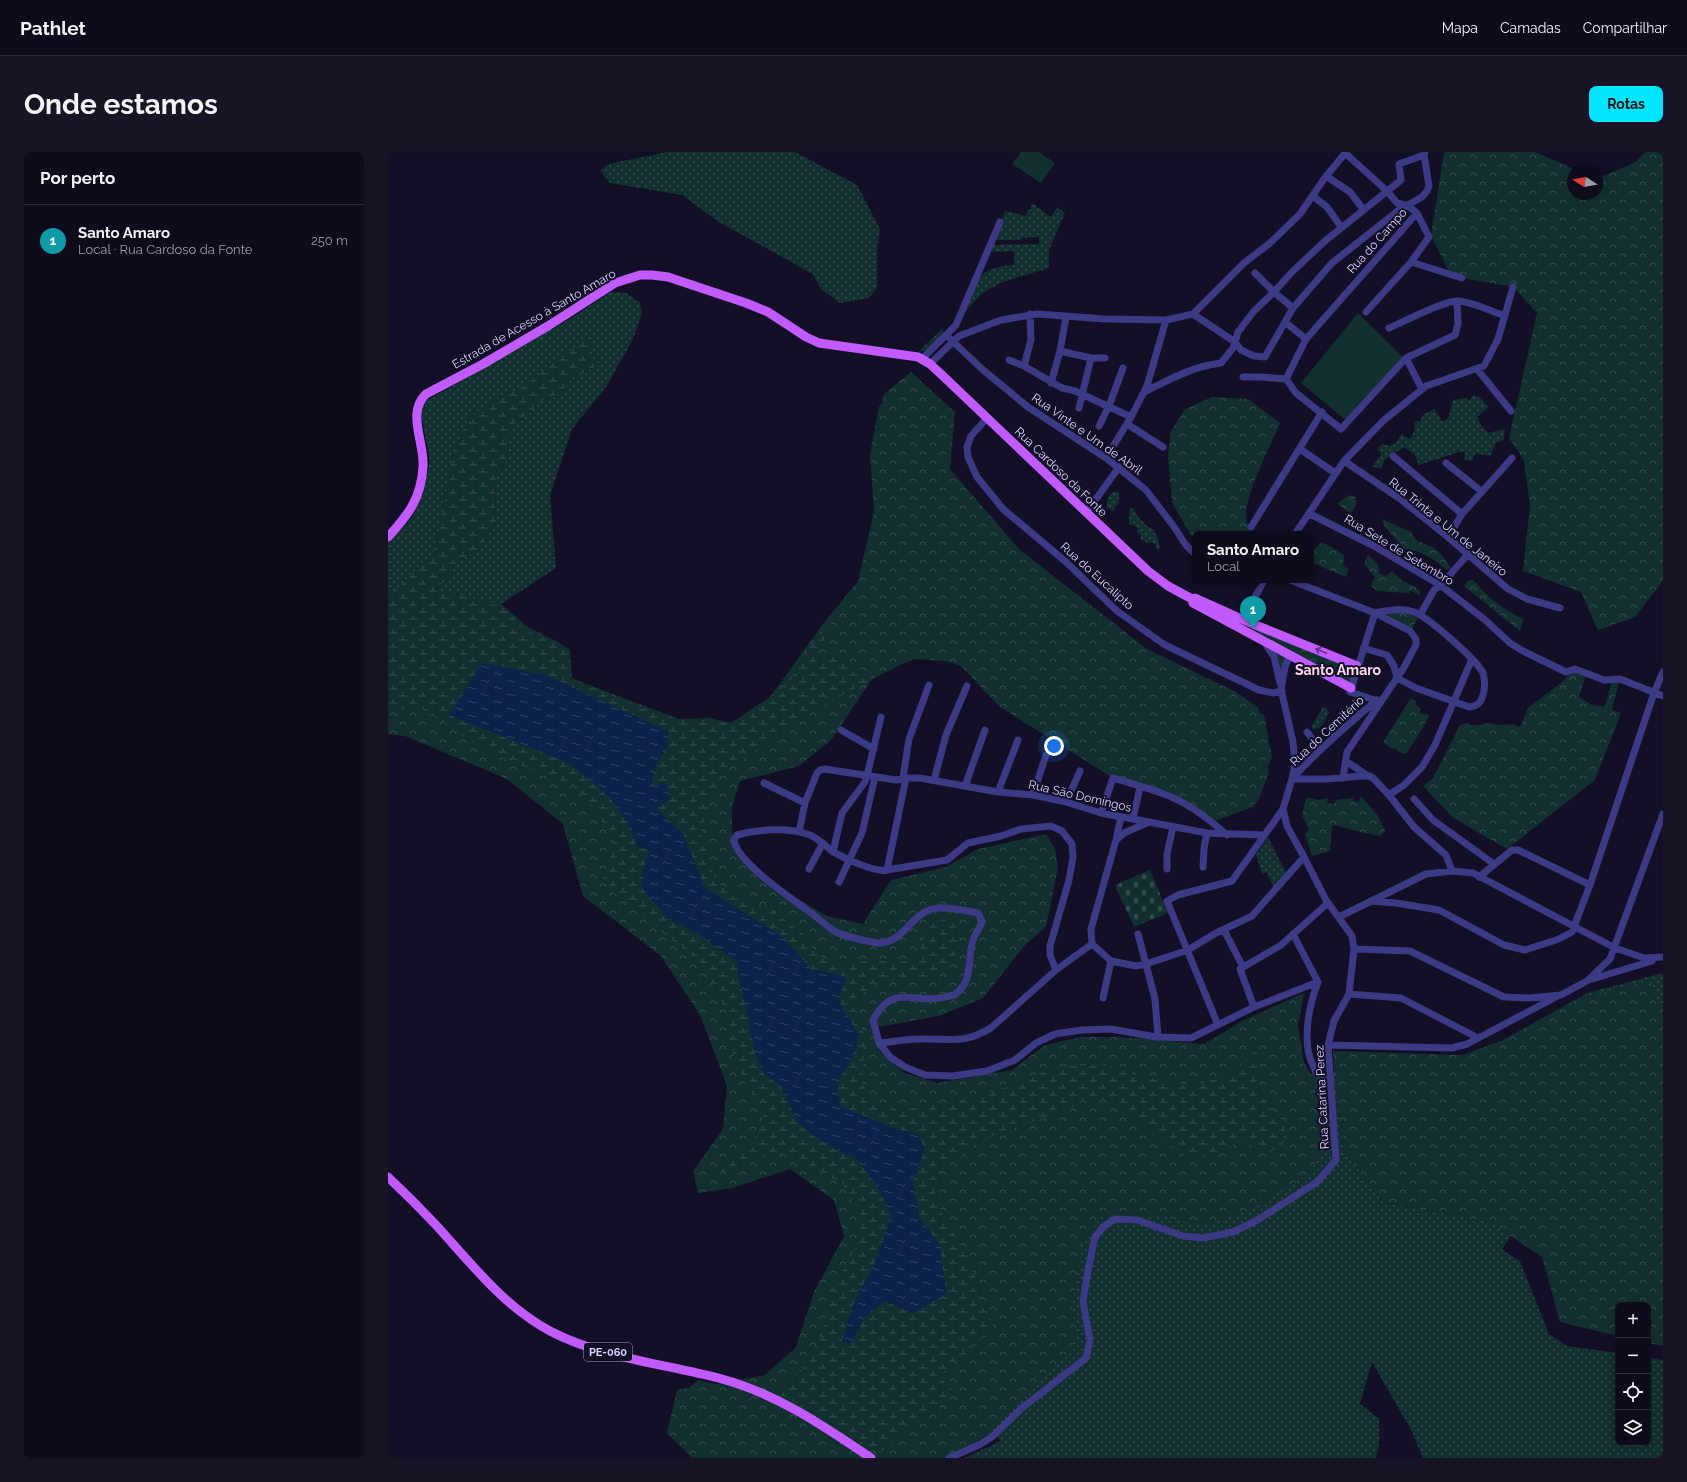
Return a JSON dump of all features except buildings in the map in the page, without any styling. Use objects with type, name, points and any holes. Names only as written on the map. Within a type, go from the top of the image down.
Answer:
[{"type":"main road","name":"Estrada de Acesso à Santo Amaro","points":[[388,537],[413,507],[422,478],[424,458],[416,411],[422,398],[426,394],[483,364],[548,326],[616,283],[633,276],[652,275],[668,277],[746,303],[768,312],[800,334],[819,343],[920,358]]},
{"type":"main road","name":"Rua Cardoso da Fonte","points":[[920,358],[930,364],[1148,571],[1168,586],[1192,599],[1195,598],[1241,624],[1260,639],[1350,688]]},
{"type":"main road","name":"Rua Cardoso da Fonte","points":[[1241,624],[1357,666]]},
{"type":"main road","name":"PE-060","points":[[388,1177],[420,1208],[505,1300],[527,1317],[548,1330],[567,1340],[722,1379],[768,1396],[825,1427],[871,1458]]},
{"type":"street","points":[[930,364],[965,332],[986,324],[1030,314],[1105,319],[1166,320],[1194,314],[1244,263],[1270,243],[1300,214],[1326,176],[1345,153],[1387,191],[1397,203],[1408,206],[1417,213],[1429,237],[1411,262],[1366,312]]},
{"type":"street","points":[[1144,392],[1198,368],[1221,363],[1233,348],[1235,342],[1238,332],[1254,311],[1292,272],[1341,227],[1401,180],[1399,164],[1425,154],[1429,186],[1422,197],[1399,210],[1332,263],[1293,308],[1265,357],[1254,356],[1240,350],[1235,342],[1194,314]]},
{"type":"street","points":[[1326,176],[1350,192],[1363,209]]},
{"type":"street","points":[[1313,196],[1327,207],[1341,227]]},
{"type":"street","name":"Rua do Campo","points":[[1286,379],[1306,339],[1352,284],[1417,213]]},
{"type":"street","points":[[920,358],[956,325],[1000,222]]},
{"type":"street","points":[[1411,262],[1462,278]]},
{"type":"street","points":[[1255,273],[1293,308]]},
{"type":"street","points":[[1297,531],[1344,461],[1383,421],[1426,386],[1484,366],[1498,338],[1513,287]]},
{"type":"street","points":[[1389,328],[1445,304],[1457,301],[1473,304],[1505,316]]},
{"type":"street","points":[[1244,378],[1261,377],[1286,379],[1296,393],[1322,412],[1341,429],[1406,358],[1455,334],[1458,324],[1457,301]]},
{"type":"street","points":[[1024,366],[1031,340],[1030,314]]},
{"type":"street","points":[[1051,383],[1060,351],[1066,317]]},
{"type":"street","points":[[1106,458],[1144,392],[1166,320]]},
{"type":"street","points":[[1285,322],[1306,339]]},
{"type":"street","name":"Rua Vinte e Um de Abril","points":[[946,335],[982,369],[1028,407],[1119,467],[1146,490],[1175,528],[1185,544],[1192,551]]},
{"type":"street","points":[[1060,351],[1091,358],[1105,358]]},
{"type":"street","points":[[1079,408],[1091,358]]},
{"type":"street","points":[[1406,358],[1422,389]]},
{"type":"street","points":[[1009,360],[1024,366],[1051,383],[1109,406],[1163,447]]},
{"type":"street","points":[[1099,426],[1109,406],[1123,368]]},
{"type":"street","points":[[1477,368],[1511,412]]},
{"type":"street","points":[[1251,528],[1322,412]]},
{"type":"street","name":"Rua do Eucalipto","points":[[987,418],[970,436],[966,447],[968,457],[977,477],[1002,509],[1066,562],[1117,611],[1165,645],[1258,690],[1273,693],[1281,690]]},
{"type":"street","points":[[1300,449],[1335,473]]},
{"type":"street","points":[[1393,456],[1462,514]]},
{"type":"street","points":[[1448,537],[1462,514],[1512,458]]},
{"type":"street","name":"Rua Trinta e Um de Janeiro","points":[[1344,461],[1399,498],[1518,596],[1560,608]]},
{"type":"street","points":[[1446,463],[1481,491]]},
{"type":"street","points":[[1086,513],[1119,467]]},
{"type":"street","name":"Rua Sete de Setembro","points":[[1310,514],[1374,546],[1440,585],[1484,619],[1510,643],[1523,651],[1566,672],[1575,669],[1604,680],[1620,679],[1663,696]]},
{"type":"street","points":[[1420,615],[1434,590],[1442,584],[1468,554]]},
{"type":"street","points":[[1241,624],[1262,583]]},
{"type":"street","points":[[1298,583],[1375,613],[1410,631],[1416,639],[1416,645],[1397,678],[1379,701],[1347,752],[1343,778]]},
{"type":"street","points":[[1363,648],[1387,655],[1394,666],[1397,678],[1416,688],[1469,707],[1476,707],[1480,703],[1484,687],[1483,673],[1472,659],[1420,615],[1409,611],[1382,611],[1375,613]]},
{"type":"street","points":[[1350,688],[1375,613]]},
{"type":"street","points":[[1218,1025],[1167,901],[1178,895],[1232,881],[1283,809],[1292,779],[1294,764],[1293,742],[1274,657],[1270,649],[1260,639]]},
{"type":"street","points":[[1281,690],[1286,664],[1289,658],[1294,657]]},
{"type":"street","points":[[1389,795],[1404,785],[1422,767],[1435,745],[1472,659]]},
{"type":"street","points":[[1371,901],[1396,903],[1439,910],[1504,945],[1525,950],[1560,939],[1572,932],[1590,885],[1654,693],[1663,672]]},
{"type":"street","points":[[887,870],[904,778],[909,739],[929,685]]},
{"type":"street","points":[[934,780],[946,735],[967,686]]},
{"type":"street","name":"Rua Cardoso da Fonte","points":[[1350,688],[1350,692],[1379,701]]},
{"type":"street","name":"Rua do Cemitério","points":[[1292,779],[1307,762],[1379,701]]},
{"type":"street","points":[[833,852],[842,813],[868,776],[881,717]]},
{"type":"street","points":[[841,730],[874,749]]},
{"type":"street","points":[[965,786],[985,730]]},
{"type":"street","points":[[1307,732],[1321,750]]},
{"type":"street","points":[[998,792],[1018,740]]},
{"type":"street","points":[[1033,795],[1046,755]]},
{"type":"street","points":[[1346,761],[1374,778],[1414,827],[1446,855],[1452,871]]},
{"type":"street","name":"Rua São Domingos","points":[[805,803],[818,773],[822,769],[896,780],[904,778],[934,780],[998,792],[1033,795],[1066,802],[1102,813],[1207,833],[1264,835]]},
{"type":"street","points":[[1066,802],[1080,771]]},
{"type":"street","points":[[1292,779],[1369,776]]},
{"type":"street","points":[[839,882],[862,832],[875,777]]},
{"type":"street","points":[[1102,813],[1113,778],[1162,793],[1212,822],[1227,834]]},
{"type":"street","points":[[764,783],[805,803],[799,832]]},
{"type":"street","points":[[1133,819],[1140,787]]},
{"type":"street","points":[[1414,799],[1434,820],[1494,864]]},
{"type":"street","name":"Rua Catarina Perez","points":[[949,1458],[974,1448],[993,1436],[1022,1408],[1086,1358],[1090,1340],[1083,1301],[1088,1265],[1095,1237],[1103,1227],[1115,1219],[1137,1220],[1183,1236],[1203,1238],[1233,1232],[1256,1221],[1317,1182],[1336,1160],[1328,1045],[1334,1021],[1349,994],[1354,949],[1352,936],[1328,903],[1287,826],[1283,809]]},
{"type":"street","points":[[1587,981],[1610,959],[1663,814]]},
{"type":"street","points":[[1121,817],[1091,929],[1092,944],[1111,961],[1136,966],[1146,964],[1188,950],[1216,933],[1252,916],[1304,856]]},
{"type":"street","points":[[1116,840],[1124,833],[1150,822]]},
{"type":"street","points":[[1056,970],[1050,955],[1050,946],[1069,880],[1073,857],[1072,844],[1062,831],[1051,826],[1021,829],[1001,836],[968,843],[947,860],[879,871],[833,852],[823,843],[810,835],[799,832],[786,830],[752,831],[737,835],[734,841],[744,858],[756,870],[837,932],[871,942],[890,941],[897,938],[910,923],[922,913],[934,908],[964,910],[978,913],[982,922],[972,943],[966,982],[957,994],[941,999],[906,997],[893,998],[879,1008],[873,1020],[879,1043],[890,1057],[911,1070],[925,1075],[953,1076],[987,1071],[1014,1060],[1036,1043],[1055,1034],[1082,1030],[1111,1029],[1158,1037],[1191,1038],[1254,1007],[1318,982]]},
{"type":"street","points":[[1167,869],[1167,854],[1173,827]]},
{"type":"street","points":[[1203,867],[1204,848],[1207,833]]},
{"type":"street","points":[[809,869],[823,843]]},
{"type":"street","points":[[1479,877],[1512,850],[1518,850],[1590,885]]},
{"type":"street","points":[[1339,917],[1426,874],[1452,871],[1472,873],[1574,928],[1615,948],[1644,958],[1663,957]]},
{"type":"street","points":[[1254,1007],[1240,969],[1281,945],[1328,903]]},
{"type":"street","points":[[1224,930],[1243,967]]},
{"type":"street","points":[[1138,934],[1155,999],[1158,1037]]},
{"type":"street","points":[[1293,934],[1318,982],[1307,1025],[1308,1051],[1317,1074],[1331,1080]]},
{"type":"street","points":[[879,1043],[919,1039],[969,1039],[981,1034],[992,1027],[1056,970],[1092,944]]},
{"type":"street","points":[[1354,949],[1410,951],[1504,997],[1529,998],[1561,995]]},
{"type":"street","points":[[1328,1045],[1452,1048],[1467,1044],[1587,981],[1663,957]]},
{"type":"street","points":[[1102,998],[1111,961]]},
{"type":"street","points":[[1349,994],[1401,998],[1478,1038]]},
{"type":"green space","points":[[668,152],[795,152],[857,185],[880,229],[877,249],[877,288],[869,298],[840,303],[821,289],[813,274],[717,221],[682,195],[610,183],[601,170],[608,164]]},
{"type":"green space","points":[[1021,152],[1039,152],[1055,163],[1041,183],[1012,164]]},
{"type":"green space","points":[[1444,152],[1535,152],[1567,166],[1567,200],[1603,200],[1603,176],[1634,163],[1646,152],[1663,152],[1663,581],[1635,617],[1598,630],[1581,592],[1523,571],[1530,505],[1524,460],[1509,438],[1537,313],[1513,287],[1451,276],[1431,235]]},
{"type":"green space","points":[[1032,203],[1051,217],[1057,207],[1065,213],[1049,250],[1049,268],[1003,282],[982,293],[962,316],[978,279],[991,269],[1001,266],[1014,265],[1014,251],[988,252],[992,245],[1039,244],[1039,237],[1021,238],[1021,240],[994,240],[1005,211],[1026,216]]},
{"type":"green space","points":[[611,292],[626,293],[640,302],[642,314],[632,341],[606,387],[572,429],[550,495],[556,568],[501,604],[481,605],[453,594],[434,591],[448,579],[458,560],[480,549],[496,522],[495,482],[506,460],[511,427],[544,400],[562,392],[569,381],[595,367],[589,339],[552,363],[526,385],[498,398],[454,448],[434,554],[418,567],[388,599],[388,542],[413,516],[423,493],[430,461],[421,414],[426,401],[563,323]]},
{"type":"green space","points":[[1358,313],[1403,357],[1347,421],[1301,383]]},
{"type":"green space","points":[[943,328],[943,333],[926,351],[918,352]]},
{"type":"green space","points":[[589,338],[595,367],[569,381],[562,392],[544,400],[511,427],[506,460],[495,482],[496,522],[480,549],[458,560],[448,579],[434,590],[454,594],[481,605],[501,604],[526,631],[558,642],[570,650],[572,678],[636,706],[679,719],[709,718],[731,723],[786,687],[811,644],[832,622],[817,656],[846,656],[872,679],[799,719],[716,778],[701,832],[707,858],[718,884],[775,913],[804,935],[818,955],[838,966],[868,960],[896,962],[915,960],[930,925],[941,920],[959,922],[961,930],[954,963],[943,973],[922,977],[905,977],[873,985],[860,996],[857,1009],[865,1039],[862,1082],[873,1105],[894,1111],[966,1100],[1013,1085],[1052,1068],[1101,1064],[1137,1075],[1191,1086],[1227,1076],[1241,1065],[1259,1046],[1256,1088],[1266,1103],[1286,1125],[1282,1146],[1265,1154],[1242,1140],[1227,1149],[1190,1160],[1164,1142],[1115,1102],[1093,1097],[1055,1114],[978,1141],[961,1158],[947,1162],[938,1177],[935,1194],[945,1220],[967,1255],[994,1328],[939,1376],[954,1392],[880,1453],[806,1408],[777,1393],[780,1388],[802,1370],[823,1333],[829,1296],[856,1247],[862,1216],[842,1183],[778,1151],[717,1175],[755,1138],[764,1115],[760,1096],[750,1094],[734,1058],[726,1010],[702,964],[609,889],[603,877],[614,848],[598,812],[570,784],[490,753],[415,704],[388,714],[388,599],[418,567],[434,554],[454,448],[470,416],[498,398],[526,385],[552,363]],"holes":[[[482,663],[546,675],[572,688],[668,746],[654,769],[652,787],[666,803],[655,808],[682,833],[705,888],[782,936],[810,968],[843,976],[838,1000],[858,1034],[854,1053],[842,1074],[838,1085],[838,1098],[841,1107],[896,1129],[917,1133],[925,1149],[913,1182],[920,1219],[940,1245],[913,1313],[885,1301],[866,1316],[850,1345],[842,1341],[878,1256],[891,1216],[880,1191],[858,1160],[833,1148],[811,1134],[798,1123],[781,1086],[763,1073],[755,1053],[736,961],[697,933],[667,918],[642,888],[641,875],[651,851],[637,846],[627,821],[610,798],[569,763],[450,715]]]},
{"type":"green space","points":[[911,372],[955,412],[950,469],[1020,550],[1147,649],[1234,691],[1258,707],[1259,712],[1264,715],[1272,757],[1268,767],[1269,773],[1259,798],[1253,807],[1212,822],[1178,801],[1113,778],[1000,707],[961,666],[946,661],[913,659],[872,679],[831,740],[799,766],[740,781],[732,806],[732,842],[770,883],[827,916],[863,924],[891,880],[946,867],[978,849],[1046,834],[1055,849],[1058,867],[1046,927],[1025,945],[983,998],[939,1016],[879,1027],[880,1052],[904,1073],[938,1083],[1012,1070],[1045,1045],[1081,1037],[1121,1037],[1204,1044],[1242,1021],[1304,993],[1298,1025],[1304,1063],[1311,1074],[1334,1072],[1333,1051],[1462,1055],[1501,1041],[1575,1000],[1651,980],[1656,1004],[1663,1003],[1663,1346],[1651,1344],[1651,1302],[1615,1302],[1615,1335],[1560,1322],[1542,1257],[1490,1222],[1383,1202],[1344,1150],[1338,1105],[1323,1099],[1327,1114],[1319,1152],[1311,1173],[1252,1209],[1202,1226],[1160,1216],[1101,1216],[1082,1245],[1072,1307],[1077,1334],[1074,1350],[1025,1391],[986,1435],[957,1458],[692,1458],[667,1433],[677,1390],[689,1388],[698,1380],[716,1384],[765,1375],[796,1347],[814,1292],[844,1236],[834,1200],[790,1169],[732,1188],[698,1193],[693,1171],[723,1129],[727,1086],[701,1017],[661,956],[583,896],[563,824],[507,779],[405,736],[388,734],[388,595],[401,586],[444,592],[501,604],[528,627],[558,642],[571,678],[679,719],[731,723],[770,697],[823,624],[858,581],[874,511],[870,454],[879,407],[882,403],[883,395]]},
{"type":"green space","points":[[1473,395],[1479,397],[1489,407],[1477,417],[1481,425],[1488,433],[1505,429],[1504,440],[1496,443],[1490,456],[1475,453],[1472,461],[1464,460],[1465,452],[1459,452],[1419,465],[1414,454],[1404,447],[1385,459],[1381,468],[1376,468],[1373,466],[1381,454],[1377,449],[1382,444],[1389,446],[1397,442],[1401,434],[1410,439],[1415,430],[1414,421],[1420,422],[1423,415],[1434,409],[1443,422],[1449,417],[1453,400],[1466,398],[1469,401]]},
{"type":"green space","points":[[1212,397],[1248,399],[1280,423],[1259,470],[1249,497],[1246,519],[1251,531],[1192,531],[1192,537],[1172,503],[1168,454],[1171,431],[1185,409]]},
{"type":"green space","points":[[1114,491],[1119,493],[1119,502],[1113,511],[1106,507],[1108,497]]},
{"type":"green space","points":[[1349,495],[1355,497],[1356,503],[1353,511],[1349,512],[1337,504]]},
{"type":"green space","points":[[1130,508],[1133,508],[1138,517],[1148,527],[1153,529],[1157,536],[1160,548],[1158,550],[1155,548],[1156,545],[1152,542],[1148,543],[1140,539],[1141,535],[1137,532],[1138,528],[1133,525],[1129,525]]},
{"type":"green space","points":[[1382,519],[1411,532],[1416,540],[1434,548],[1441,554],[1451,568],[1447,570],[1433,559],[1422,553],[1404,549],[1385,527]]},
{"type":"green space","points":[[1321,543],[1328,545],[1344,555],[1343,566],[1349,569],[1346,577],[1314,563],[1314,550]]},
{"type":"green space","points":[[1368,555],[1378,564],[1379,573],[1386,576],[1392,571],[1400,579],[1420,590],[1420,595],[1411,591],[1408,593],[1377,591],[1371,586],[1375,577],[1364,564]]},
{"type":"green space","points":[[1469,580],[1473,580],[1489,597],[1508,611],[1523,619],[1520,631],[1464,586]]},
{"type":"green space","points":[[1380,613],[1408,613],[1418,618],[1412,629]]},
{"type":"green space","points":[[1250,627],[1353,669],[1350,682],[1349,683],[1249,629]]},
{"type":"green space","points":[[1275,651],[1286,655],[1282,671],[1280,671]]},
{"type":"green space","points":[[1574,669],[1586,674],[1579,697],[1592,705],[1605,707],[1612,680],[1619,682],[1612,710],[1621,713],[1595,780],[1507,849],[1452,817],[1423,786],[1433,778],[1460,725],[1469,723],[1470,725],[1480,725],[1487,723],[1501,725],[1513,724],[1520,727],[1528,708],[1562,682]]},
{"type":"green space","points":[[1411,698],[1416,701],[1415,705],[1421,708],[1420,713],[1429,715],[1424,726],[1406,754],[1401,753],[1395,748],[1392,749],[1383,742]]},
{"type":"green space","points":[[1323,707],[1325,707],[1329,712],[1325,721],[1319,728],[1313,729],[1311,727]]},
{"type":"green space","points":[[1361,796],[1378,816],[1385,831],[1381,836],[1334,825],[1332,826],[1330,851],[1312,856],[1305,834],[1309,830],[1302,815],[1306,797],[1318,800],[1328,798],[1327,803],[1334,804],[1336,800],[1353,798],[1353,801],[1359,802]]},
{"type":"green space","points":[[1268,837],[1289,879],[1274,888],[1266,872],[1262,874],[1256,855]]},
{"type":"green space","points":[[1150,870],[1168,913],[1134,927],[1115,885]]},
{"type":"green space","points":[[1663,973],[1663,1003],[1656,1005],[1651,980],[1575,1000],[1587,993]]},
{"type":"green space","points":[[1267,1077],[1338,1105],[1344,1150],[1383,1202],[1490,1222],[1511,1236],[1502,1249],[1520,1261],[1549,1334],[1567,1346],[1615,1353],[1615,1446],[1651,1446],[1651,1358],[1663,1360],[1663,1458],[1423,1458],[1411,1430],[1372,1362],[1360,1404],[1379,1418],[1379,1444],[1376,1458],[964,1458],[1001,1441],[994,1432],[938,1458],[967,1255]]},
{"type":"water","points":[[482,663],[546,675],[668,731],[668,746],[654,769],[652,787],[664,782],[671,796],[666,803],[655,808],[683,833],[705,888],[782,936],[810,968],[847,977],[838,1000],[858,1034],[854,1053],[839,1080],[839,1098],[842,1107],[896,1129],[917,1133],[925,1149],[913,1182],[920,1219],[940,1245],[946,1294],[913,1313],[885,1301],[866,1316],[850,1345],[842,1341],[852,1307],[878,1256],[891,1216],[880,1191],[858,1160],[833,1148],[811,1134],[798,1123],[781,1086],[763,1073],[755,1053],[736,961],[697,933],[667,918],[642,888],[641,875],[650,851],[637,846],[627,821],[610,798],[569,763],[449,715]]},
{"type":"place","name":"Santo Amaro","points":[[1253,629]]},
{"type":"district","name":"Santo Amaro","points":[[1338,670]]}]
